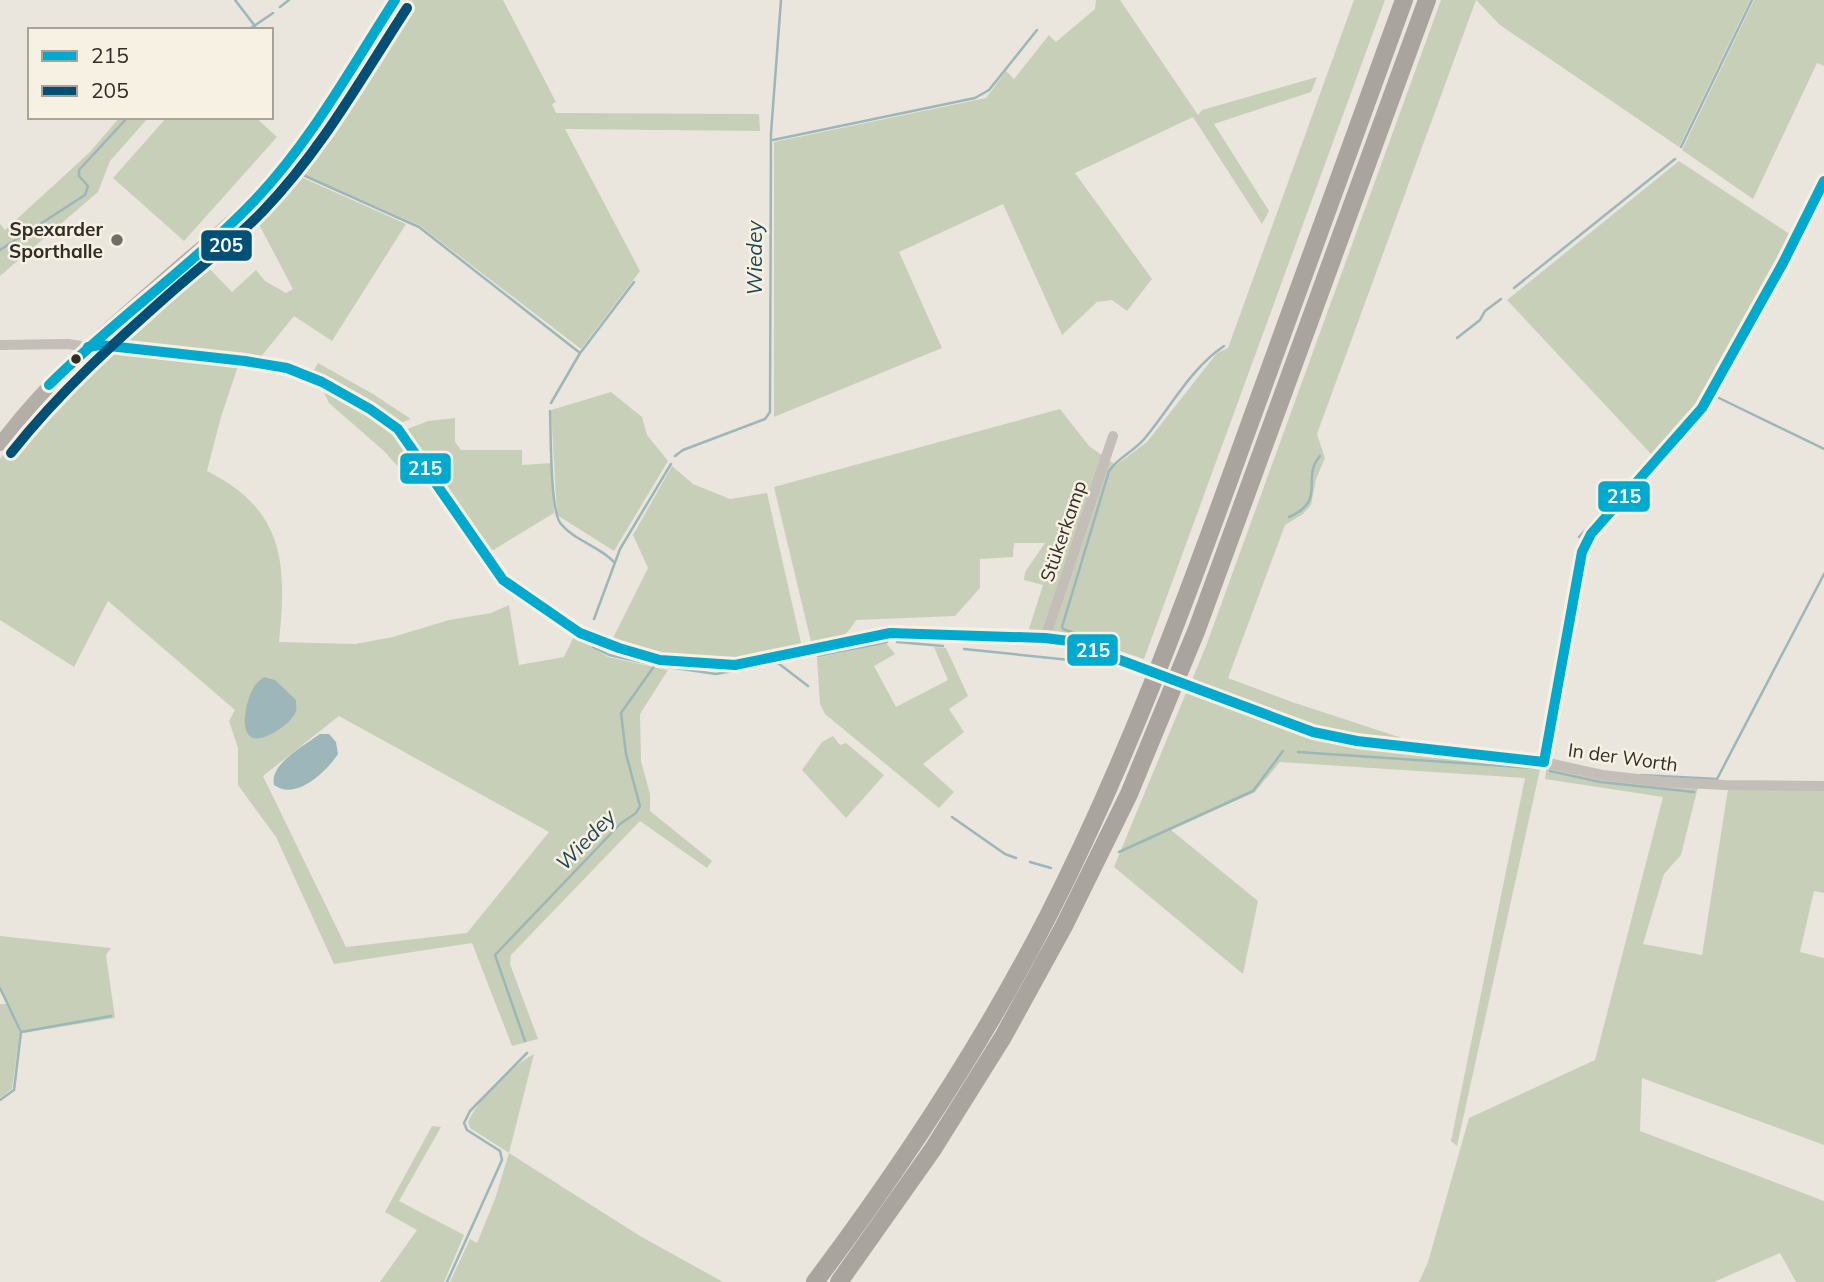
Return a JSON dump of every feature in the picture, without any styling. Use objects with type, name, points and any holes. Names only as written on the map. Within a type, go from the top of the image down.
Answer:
[{"type":"highway","points":[[815,1282],[868,1211],[925,1127],[985,1028],[1047,918],[1111,786],[1177,624],[1404,0]]},
{"type":"highway","points":[[839,1282],[933,1149],[1003,1037],[1064,926],[1129,794],[1197,629],[1427,0]]},
{"type":"street","points":[[0,444],[27,408],[88,347],[238,216],[276,177],[318,119],[395,0]]},
{"type":"street","points":[[1544,762],[1582,552],[1591,534],[1702,408],[1783,263],[1824,181]]},
{"type":"street","name":"In der Worth","points":[[0,345],[68,344],[141,349],[287,368],[322,382],[370,409],[398,429],[503,580],[580,633],[660,660],[736,665],[890,633],[1069,640],[1313,732],[1357,741],[1544,762],[1602,775],[1665,782],[1824,786]]},
{"type":"street","name":"Stükerkamp","points":[[1045,638],[1113,436]]},
{"type":"green space","points":[[408,0],[503,0],[556,102],[552,104],[556,113],[759,114],[760,131],[565,129],[640,271],[581,349],[419,225],[294,170]]},
{"type":"green space","points":[[1096,0],[1120,0],[1198,115],[1202,110],[1317,77],[1311,92],[1214,124],[1269,211],[1262,224],[1193,117],[1075,173],[1152,279],[1127,311],[1112,300],[1097,302],[1062,335],[1003,204],[899,252],[942,348],[774,417],[774,142],[986,98],[1006,71],[1014,79],[1049,35],[1056,42],[1095,9]]},
{"type":"green space","points":[[1354,0],[1385,0],[1144,659],[1065,633],[1028,632],[1043,585],[1024,580],[1025,572],[1045,543],[1014,543],[1013,557],[980,559],[980,588],[955,616],[856,620],[843,635],[812,646],[774,487],[1060,409],[1089,446],[1116,465],[1147,442],[1217,353],[1228,348]]},
{"type":"green space","points":[[1441,0],[1476,0],[1317,434],[1325,458],[1316,479],[1311,505],[1303,514],[1285,525],[1228,678],[1402,738],[1402,742],[1315,728],[1192,680]]},
{"type":"green space","points":[[1476,0],[1750,0],[1679,147],[1500,25]]},
{"type":"green space","points":[[1754,0],[1824,0],[1824,66],[1817,63],[1753,199],[1682,150]]},
{"type":"green space","points":[[118,119],[147,119],[110,161],[98,192],[0,276],[0,224],[5,230],[90,152]]},
{"type":"green space","points":[[165,119],[257,119],[277,137],[184,241],[113,178]]},
{"type":"green space","points":[[1679,161],[1791,235],[1697,404],[1652,455],[1507,300]]},
{"type":"green space","points":[[292,173],[406,224],[332,341],[294,316],[259,359],[118,342],[114,339],[114,335],[180,278],[183,281],[203,262],[232,292],[256,270],[265,281],[286,293],[293,289],[254,215]]},
{"type":"green space","points":[[97,350],[119,350],[238,366],[207,471],[233,486],[252,503],[266,522],[275,542],[282,588],[279,642],[355,644],[393,637],[449,620],[491,613],[509,605],[519,665],[564,657],[574,636],[608,657],[668,670],[640,714],[641,761],[650,794],[650,811],[712,861],[707,868],[640,821],[511,955],[510,964],[538,1039],[512,1046],[472,943],[334,964],[276,837],[238,785],[238,748],[229,721],[235,710],[108,601],[74,667],[0,620],[0,459],[35,414]],"holes":[[[339,716],[549,832],[467,933],[346,947],[263,776]]]},
{"type":"green space","points":[[318,363],[411,419],[398,424],[374,406],[312,373]]},
{"type":"green space","points":[[321,386],[369,413],[395,432],[427,480],[416,487],[384,451],[329,403]]},
{"type":"green space","points":[[611,392],[642,417],[647,435],[668,461],[614,551],[557,515],[551,410]]},
{"type":"green space","points":[[455,418],[455,442],[461,450],[522,450],[522,465],[552,463],[554,513],[490,552],[405,430],[428,421]]},
{"type":"green space","points":[[672,466],[693,484],[730,499],[767,493],[802,647],[709,657],[648,649],[612,640],[648,568],[633,535]]},
{"type":"green space","points":[[886,643],[895,654],[874,666],[896,707],[948,680],[934,647],[946,648],[968,696],[949,709],[964,732],[923,764],[954,792],[939,808],[825,714],[820,704],[817,658]]},
{"type":"green space","points":[[1186,693],[1312,738],[1541,765],[1457,1146],[1451,1141],[1525,778],[1280,762],[1255,792],[1171,830],[1258,901],[1243,974],[1114,867]]},
{"type":"green space","points":[[833,736],[840,745],[846,743],[884,775],[846,818],[802,770],[822,742]]},
{"type":"green space","points":[[1547,767],[1698,787],[1681,855],[1664,874],[1643,944],[1702,955],[1728,789],[1824,789],[1824,893],[1814,891],[1800,952],[1824,958],[1824,1145],[1642,1078],[1640,1131],[1824,1201],[1824,1282],[1796,1282],[1780,1253],[1714,1282],[1419,1282],[1428,1262],[1469,1118],[1595,1060],[1663,797],[1545,779]]},
{"type":"green space","points":[[0,936],[111,948],[106,955],[115,1018],[23,1033],[0,986]]},
{"type":"green space","points":[[0,1004],[7,1004],[20,1033],[12,1089],[0,1098]]},
{"type":"green space","points":[[534,1054],[509,1153],[470,1128],[468,1122],[496,1084]]},
{"type":"green space","points":[[432,1126],[441,1127],[399,1201],[464,1235],[444,1282],[380,1282],[417,1230],[385,1212]]},
{"type":"green space","points":[[509,1153],[640,1236],[723,1282],[450,1282],[470,1239],[477,1243],[495,1199]]},
{"type":"water","points":[[264,677],[275,680],[296,700],[296,710],[294,716],[276,731],[256,738],[247,733],[245,726],[247,703],[253,689]]},
{"type":"water","points":[[320,734],[329,734],[336,742],[338,754],[326,769],[301,787],[283,789],[274,785],[274,777],[282,763]]},
{"type":"waterway","points":[[235,0],[255,26]]},
{"type":"waterway","points":[[280,7],[289,0]]},
{"type":"waterway","name":"Wiedey","points":[[675,456],[683,450],[765,419],[770,412],[771,133],[781,0]]},
{"type":"waterway","points":[[1681,147],[1752,0]]},
{"type":"waterway","points":[[251,28],[273,13]]},
{"type":"waterway","points":[[773,140],[975,98],[989,90],[1037,30]]},
{"type":"waterway","points":[[0,250],[85,195],[88,186],[79,176],[79,170],[126,119]]},
{"type":"waterway","points":[[1514,288],[1675,159]]},
{"type":"waterway","points":[[294,171],[419,227],[580,353],[551,403]]},
{"type":"waterway","points":[[581,352],[634,282]]},
{"type":"waterway","points":[[1457,338],[1501,299]]},
{"type":"waterway","points":[[1080,635],[1062,627],[1109,471],[1141,443],[1191,377],[1224,346]]},
{"type":"waterway","points":[[1719,398],[1824,449]]},
{"type":"waterway","points":[[550,411],[553,489],[557,517],[567,530],[614,562]]},
{"type":"waterway","points":[[1289,517],[1307,504],[1311,496],[1312,473],[1320,456]]},
{"type":"waterway","name":"Wiedey","points":[[594,619],[620,549],[671,464]]},
{"type":"waterway","points":[[1579,537],[1644,466]]},
{"type":"waterway","points":[[1641,775],[1717,779],[1824,574]]},
{"type":"waterway","points":[[1557,664],[1573,575]]},
{"type":"waterway","points":[[818,656],[887,642]]},
{"type":"waterway","points":[[897,642],[943,646]]},
{"type":"waterway","points":[[593,647],[609,655],[716,674],[778,663],[808,686]]},
{"type":"waterway","points":[[632,647],[694,658],[756,656]]},
{"type":"waterway","points":[[964,649],[1070,660],[1075,657]]},
{"type":"waterway","name":"Wiedey","points":[[525,1041],[495,955],[640,806],[626,754],[621,713],[655,665]]},
{"type":"waterway","points":[[1119,852],[1253,791],[1283,751]]},
{"type":"waterway","points":[[1298,752],[1535,768]]},
{"type":"waterway","points":[[1550,771],[1600,782],[1694,792]]},
{"type":"waterway","points":[[952,817],[1005,854],[1016,858]]},
{"type":"waterway","points":[[1030,862],[1051,868]]},
{"type":"waterway","points":[[0,988],[21,1032],[14,1090],[0,1100]]},
{"type":"waterway","points":[[21,1032],[111,1016]]},
{"type":"waterway","name":"Wiedey","points":[[447,1282],[502,1160],[500,1151],[467,1130],[464,1123],[470,1111],[527,1053]]},
{"type":"transit line","name":"215","points":[[49,385],[205,248],[255,200],[312,129],[395,0]]},
{"type":"transit line","name":"205","points":[[11,453],[49,408],[90,367],[242,231],[284,188],[340,113],[407,8]]},
{"type":"transit line","name":"215","points":[[88,347],[100,345],[245,361],[287,368],[322,382],[370,409],[398,429],[503,580],[580,633],[660,660],[735,665],[890,633],[1045,638],[1069,641],[1313,732],[1357,741],[1544,762],[1582,552],[1591,534],[1702,408],[1783,263],[1824,181]]},
{"type":"place","name":"Spexarder Sporthalle","points":[[117,240]]}]
